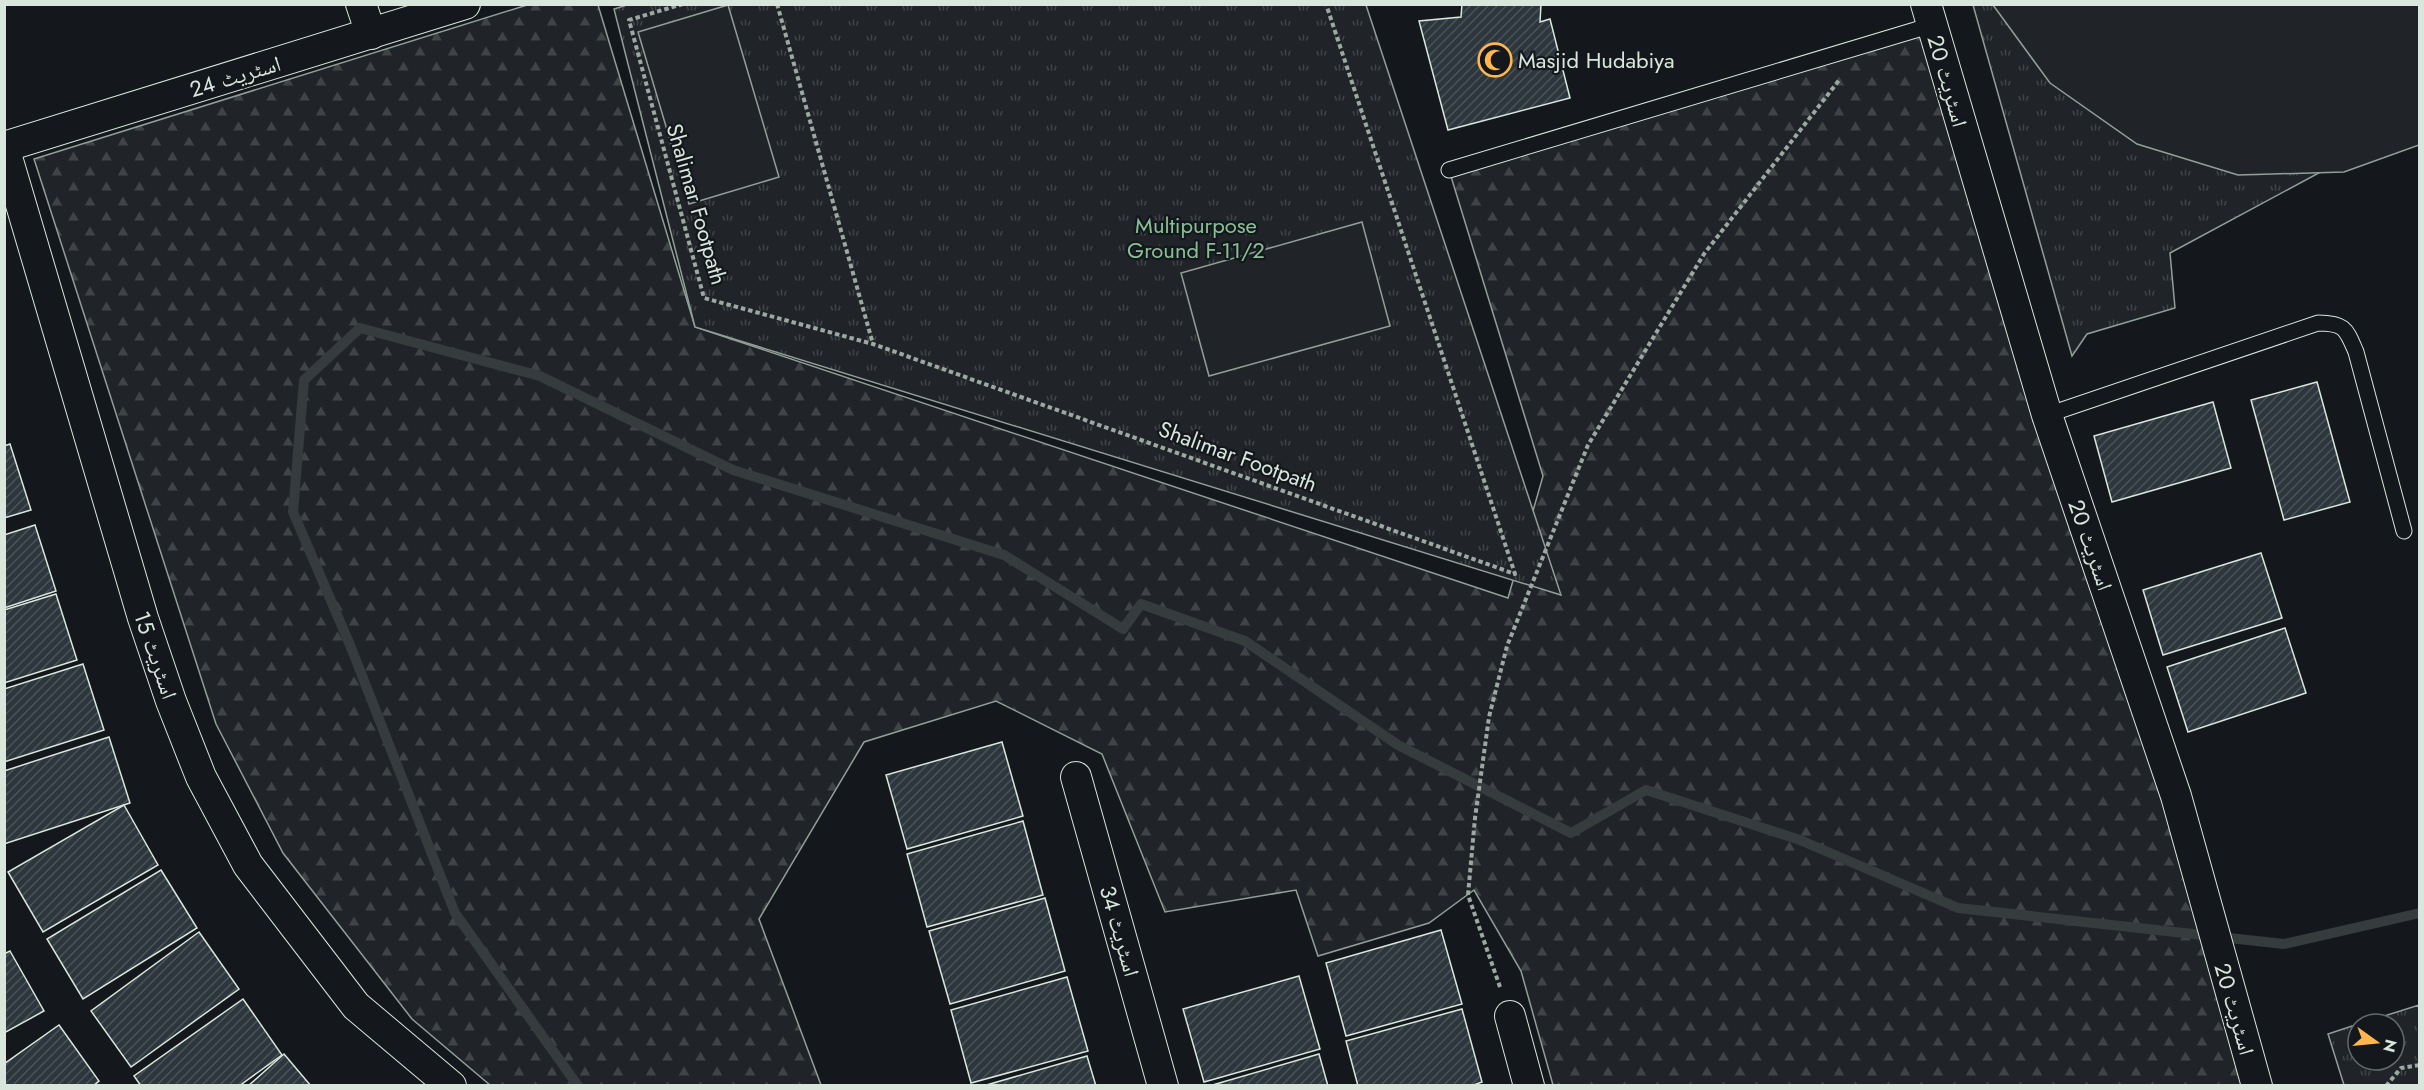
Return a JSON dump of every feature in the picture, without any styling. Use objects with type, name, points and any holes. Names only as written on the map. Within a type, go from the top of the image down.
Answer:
[{"type":"street","points":[[362,4],[371,34]]},
{"type":"street","name":"اسٹریٹ 24","points":[[4,147],[465,4]]},
{"type":"street","name":"اسٹریٹ 20","points":[[1929,15],[2047,415],[2176,796],[2257,1086]]},
{"type":"street","name":"اسٹریٹ 15","points":[[4,147],[143,618],[171,701],[201,777],[248,865],[356,1006],[451,1086]]},
{"type":"street","name":"اسٹریٹ 34","points":[[1076,777],[1163,1086]]},
{"type":"street","points":[[1510,1016],[1529,1086]]},
{"type":"lane","points":[[1449,170],[1929,15]]},
{"type":"lane","points":[[2047,415],[2319,322],[2335,323],[2346,329],[2356,352],[2404,531]]},
{"type":"path","name":"Shalimar Footpath","points":[[683,4],[629,20],[704,298],[873,344],[1515,574],[1326,4]]},
{"type":"path","points":[[777,4],[873,344]]},
{"type":"path","points":[[1510,1016],[1468,895],[1475,818],[1489,717],[1507,646],[1588,445],[1704,254],[1846,72]]},
{"type":"path","points":[[2386,1086],[2401,1068],[2420,1065]]},
{"type":"green space","name":"Multipurpose Ground F-11/2","points":[[630,4],[1366,5],[1561,595],[695,327],[614,9]]},
{"type":"green space","points":[[527,5],[598,5],[695,327],[1508,598],[1543,476],[1449,170],[1932,25],[2257,1085],[1553,1085],[1521,971],[1474,890],[1429,923],[1318,956],[1296,890],[1165,912],[1102,754],[996,701],[864,742],[759,919],[821,1085],[490,1085],[412,1019],[283,853],[216,724],[34,159]]},
{"type":"green space","points":[[728,5],[779,177],[689,204],[638,32]]},
{"type":"green space","points":[[1973,5],[2419,5],[2367,147],[2170,253],[2175,308],[2087,334],[2072,356]]},
{"type":"green space","points":[[1993,5],[2419,5],[2419,145],[2344,172],[2238,175],[2137,144],[2050,83]]},
{"type":"green space","points":[[1362,222],[1390,326],[1209,376],[1181,273]]},
{"type":"green space","points":[[2419,1005],[2419,1085],[2344,1085],[2328,1034],[2346,1028],[2346,1072],[2406,1072],[2406,1012],[2397,1012]]},
{"type":"building","name":"Masjid Hudabiya","points":[[1462,4],[1541,4],[1540,22],[1550,19],[1570,98],[1448,130],[1419,21],[1461,17]]},
{"type":"building","points":[[2317,382],[2350,502],[2284,520],[2251,400]]},
{"type":"building","points":[[2213,402],[2231,468],[2112,502],[2094,436]]},
{"type":"building","points":[[10,444],[31,510],[4,518],[4,446]]},
{"type":"building","points":[[35,525],[56,591],[4,608],[4,535]]},
{"type":"building","points":[[2261,553],[2282,618],[2163,655],[2143,590]]},
{"type":"building","points":[[56,594],[77,660],[4,683],[4,610]]},
{"type":"building","points":[[2285,628],[2306,693],[2188,732],[2167,667]]},
{"type":"building","points":[[83,664],[104,730],[4,762],[4,689]]},
{"type":"building","points":[[109,737],[130,803],[4,844],[4,771]]},
{"type":"building","points":[[1002,742],[1023,816],[907,849],[886,775]]},
{"type":"building","points":[[124,805],[158,865],[43,932],[8,872]]},
{"type":"building","points":[[1023,821],[1043,895],[927,927],[907,854]]},
{"type":"building","points":[[161,870],[197,928],[83,999],[47,939]]},
{"type":"building","points":[[1045,898],[1065,971],[950,1004],[929,931]]},
{"type":"building","points":[[1441,930],[1462,1004],[1346,1036],[1326,963]]},
{"type":"building","points":[[199,932],[239,989],[131,1067],[91,1011]]},
{"type":"building","points":[[10,951],[44,1011],[4,1033],[4,954]]},
{"type":"building","points":[[1299,976],[1320,1049],[1204,1082],[1183,1009]]},
{"type":"building","points":[[1067,977],[1088,1051],[971,1083],[951,1010]]},
{"type":"building","points":[[243,999],[282,1055],[239,1086],[141,1086],[134,1076]]},
{"type":"building","points":[[1462,1009],[1482,1082],[1471,1086],[1358,1086],[1346,1041]]},
{"type":"building","points":[[59,1025],[99,1081],[93,1086],[4,1086],[4,1064]]},
{"type":"building","points":[[284,1054],[311,1086],[248,1086]]},
{"type":"building","points":[[1319,1054],[1328,1086],[1209,1086]]},
{"type":"building","points":[[1087,1056],[1096,1086],[983,1086]]},
{"type":"waterway","points":[[578,1086],[455,913],[350,645],[293,512],[304,380],[360,328],[540,376],[733,470],[1004,555],[1123,629],[1141,604],[1245,641],[1398,745],[1571,833],[1646,790],[1800,840],[1958,908],[2284,944],[2420,913]]},
{"type":"place","name":"Masjid Hudabiya","points":[[1495,60]]}]
